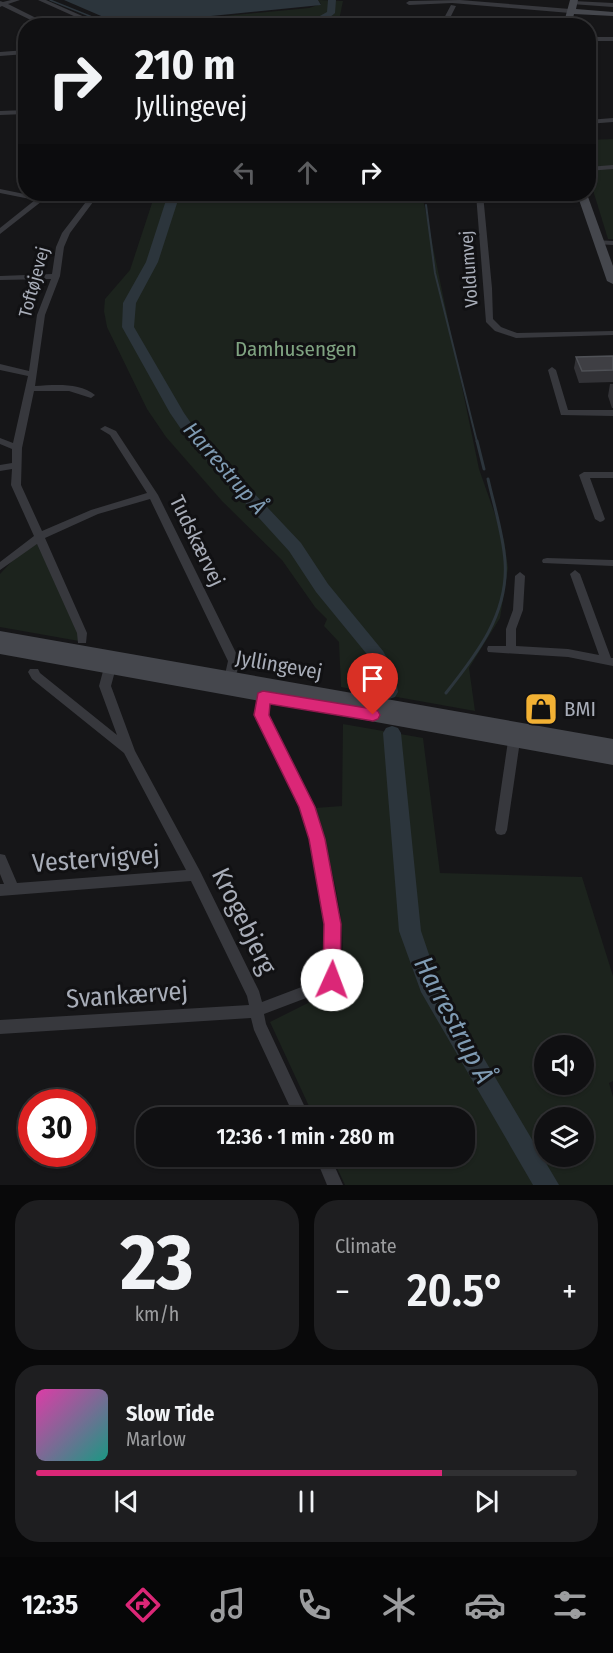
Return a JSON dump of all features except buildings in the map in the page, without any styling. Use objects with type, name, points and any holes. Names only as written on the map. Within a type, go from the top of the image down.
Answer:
[{"type":"street","points":[[1,4],[17,0]]},
{"type":"street","points":[[41,0],[83,18]]},
{"type":"street","points":[[447,18],[452,2]]},
{"type":"street","points":[[409,3],[613,5]]},
{"type":"street","points":[[1,4],[32,18]]},
{"type":"street","points":[[572,5],[613,14]]},
{"type":"street","points":[[596,39],[613,39]]},
{"type":"street","points":[[0,54],[18,53]]},
{"type":"street","points":[[0,113],[18,112]]},
{"type":"street","points":[[596,121],[613,120]]},
{"type":"street","points":[[596,168],[613,167]]},
{"type":"street","points":[[0,191],[18,193]]},
{"type":"street","points":[[1,230],[38,201]]},
{"type":"street","name":"Toftøjevej","points":[[39,537],[16,485],[17,450],[33,374],[41,315],[56,276],[60,247],[66,233],[90,201]]},
{"type":"street","name":"Voldumvej","points":[[480,201],[489,320],[498,329],[516,336],[613,333]]},
{"type":"street","points":[[584,201],[613,281]]},
{"type":"street","points":[[598,242],[613,243]]},
{"type":"street","points":[[0,278],[56,276]]},
{"type":"street","points":[[0,367],[33,374]]},
{"type":"street","points":[[552,370],[564,413],[613,413]]},
{"type":"street","points":[[30,388],[61,388],[84,391],[91,395]]},
{"type":"street","name":"Tudskærvej","points":[[105,429],[113,433],[153,495],[234,661],[230,679]]},
{"type":"street","points":[[0,441],[17,450]]},
{"type":"street","points":[[0,468],[15,465]]},
{"type":"street","points":[[600,519],[584,475],[613,475]]},
{"type":"street","points":[[0,567],[39,537],[74,518],[111,505],[153,495]]},
{"type":"street","points":[[39,537],[82,633],[82,640]]},
{"type":"street","points":[[547,561],[613,563]]},
{"type":"street","points":[[575,574],[610,662]]},
{"type":"street","points":[[511,650],[511,630],[518,610],[520,576]]},
{"type":"street","name":"Jyllingevej","points":[[0,637],[263,697],[613,758]]},
{"type":"street","name":"Jyllingevej","points":[[0,648],[230,679],[613,746]]},
{"type":"street","points":[[492,649],[568,653],[610,662]]},
{"type":"street","name":"Krogebjerg","points":[[111,663],[105,686],[129,751],[195,875],[254,996],[259,1025],[298,1107]]},
{"type":"street","name":"Krogebjerg","points":[[34,672],[129,751]]},
{"type":"street","points":[[256,1011],[325,985],[332,980],[333,967],[332,924],[317,839],[307,807],[261,715],[263,697]]},
{"type":"street","points":[[501,830],[514,741]]},
{"type":"street","points":[[0,859],[7,889]]},
{"type":"street","name":"Vestervigvej","points":[[7,889],[195,875]]},
{"type":"street","name":"Svankærvej","points":[[0,1027],[256,1011]]},
{"type":"street","points":[[327,1167],[336,1185]]},
{"type":"green space","points":[[318,0],[343,1],[339,18],[204,18],[309,8],[321,4]]},
{"type":"green space","points":[[561,16],[561,18],[507,18]]},
{"type":"green space","points":[[613,139],[613,239],[608,239],[596,200],[596,140]]},
{"type":"green space","name":"Damhusengen","points":[[153,201],[423,201],[479,469],[504,540],[508,568],[500,618],[469,668],[475,711],[341,687],[339,642],[324,626],[327,619],[315,607],[282,560],[222,501],[166,437],[147,409],[107,327],[104,311],[105,299],[130,270]]},
{"type":"green space","points":[[37,544],[80,632],[79,641],[0,627],[0,574],[16,557]]},
{"type":"green space","points":[[343,724],[423,738],[440,873],[582,877],[613,976],[613,1081],[609,1083],[613,1097],[613,1185],[345,1185],[337,1167],[475,1167],[475,1107],[309,1107],[270,1022],[336,989],[341,968],[343,946],[338,899],[315,808],[342,806]]},
{"type":"shaded area","points":[[64,0],[318,0],[321,5],[192,18],[106,18]]},
{"type":"waterway","points":[[50,0],[95,18]]},
{"type":"waterway","name":"Harrestrup Å","points":[[322,18],[331,13],[332,0]]},
{"type":"waterway","name":"Harrestrup Å","points":[[172,201],[152,262],[132,297],[128,309],[128,327],[177,413],[195,439],[295,547],[322,588],[377,655],[386,673],[389,692]]},
{"type":"waterway","name":"Harrestrup Å","points":[[426,205],[435,273],[477,442]]},
{"type":"waterway","name":"Harrestrup Å","points":[[477,441],[484,469]]},
{"type":"waterway","name":"Harrestrup Å","points":[[446,693],[489,632],[502,598],[505,580],[504,551],[488,479]]},
{"type":"waterway","name":"Harrestrup Å","points":[[392,733],[410,931],[429,985],[547,1185]]},
{"type":"place","name":"BMI","points":[[541,709]]},
{"type":"route","points":[[332,980],[332,924],[326,879],[317,839],[307,807],[261,715],[263,697],[373,715]]}]
